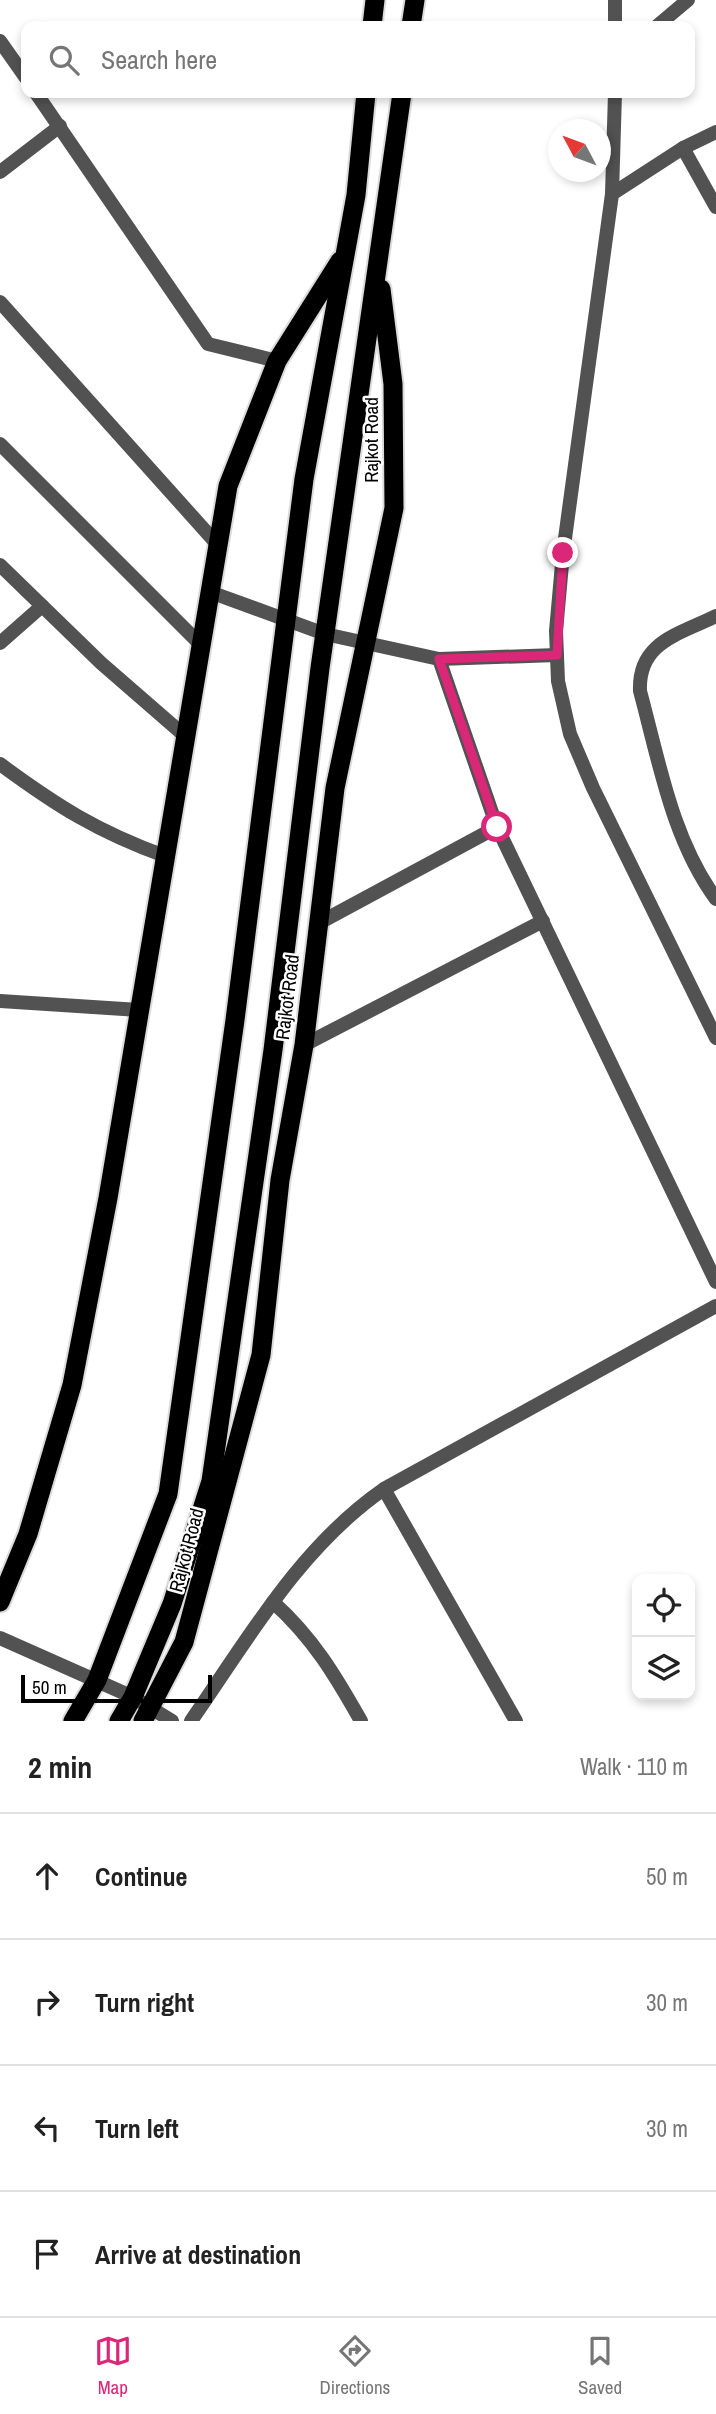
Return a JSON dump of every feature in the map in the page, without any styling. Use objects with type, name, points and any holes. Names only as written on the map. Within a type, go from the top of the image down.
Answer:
[{"type":"highway","points":[[373,21],[375,0]]},
{"type":"highway","points":[[412,21],[415,0]]},
{"type":"highway","points":[[73,1721],[97,1681],[168,1494],[288,620],[304,479],[356,195],[366,98]]},
{"type":"highway","points":[[119,1721],[142,1709],[211,1481],[287,947],[325,635],[401,98]]},
{"type":"highway","points":[[0,1602],[28,1534],[72,1385],[108,1198],[228,486],[277,361],[346,251]]},
{"type":"highway","name":"Rajkot Road","points":[[142,1709],[184,1642],[261,1354],[280,1180],[303,1045],[335,788],[394,508],[393,384],[378,263]]},
{"type":"street","points":[[615,0],[615,21]]},
{"type":"street","points":[[663,21],[688,0]]},
{"type":"street","points":[[0,41],[21,71]]},
{"type":"street","points":[[40,98],[208,344],[277,361]]},
{"type":"street","points":[[615,98],[612,194],[563,553],[558,681],[570,734],[593,788],[716,1038]]},
{"type":"street","points":[[0,172],[60,126]]},
{"type":"street","points":[[612,194],[684,148],[716,132]]},
{"type":"street","points":[[684,148],[716,207]]},
{"type":"street","points":[[0,302],[218,545]]},
{"type":"street","points":[[1,448],[201,645]]},
{"type":"street","points":[[0,565],[101,663],[185,736]]},
{"type":"street","points":[[210,592],[325,635],[439,659],[557,655]]},
{"type":"street","points":[[0,643],[41,606]]},
{"type":"street","points":[[716,616],[659,644],[645,658],[639,671],[640,691],[672,811],[690,856],[716,899]]},
{"type":"street","points":[[439,659],[497,827],[716,1282]]},
{"type":"street","points":[[0,764],[85,823],[114,838],[165,856]]},
{"type":"street","points":[[318,923],[497,827]]},
{"type":"street","points":[[303,1045],[543,920]]},
{"type":"street","points":[[0,1001],[139,1010]]},
{"type":"street","points":[[191,1721],[306,1559],[360,1506],[384,1489],[716,1306]]},
{"type":"street","points":[[384,1489],[516,1721]]},
{"type":"street","points":[[273,1602],[303,1630],[333,1672],[361,1721]]},
{"type":"street","points":[[0,1638],[97,1681],[142,1709],[172,1721]]},
{"type":"route","points":[[497,827],[453,706],[439,659],[557,655],[556,631],[563,553]]}]
